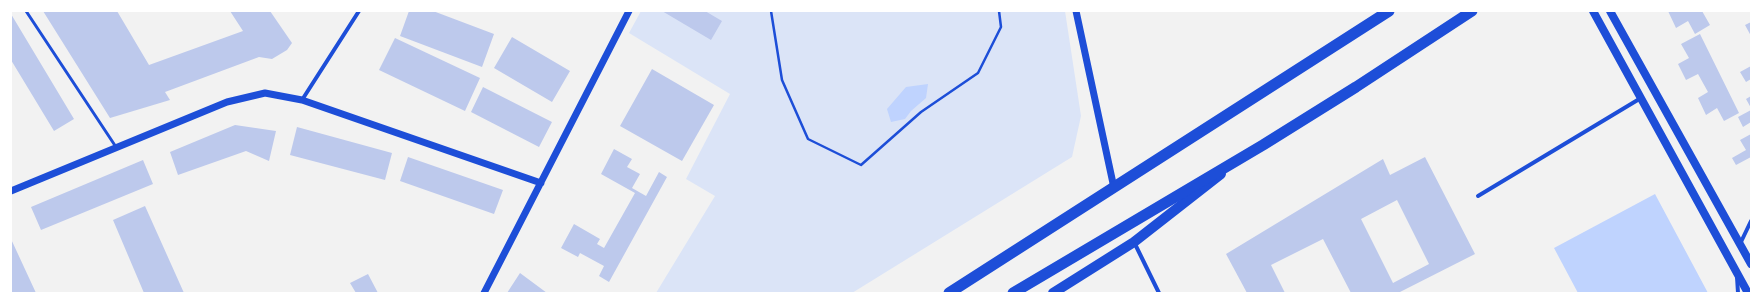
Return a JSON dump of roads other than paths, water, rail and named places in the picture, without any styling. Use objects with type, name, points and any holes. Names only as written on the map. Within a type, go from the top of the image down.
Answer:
[{"type":"highway","points":[[948,293],[1389,11]]},
{"type":"highway","points":[[1013,293],[1134,220],[1237,161],[1356,88],[1472,11]]},
{"type":"main road","points":[[1593,11],[1748,293]]},
{"type":"main road","points":[[1610,11],[1751,264]]},
{"type":"main road","points":[[1053,293],[1134,242],[1237,161]]},
{"type":"street","points":[[302,100],[359,11]]},
{"type":"street","points":[[484,293],[629,11]]},
{"type":"street","points":[[1076,11],[1114,188]]},
{"type":"street","points":[[11,191],[227,102],[251,95],[265,93],[302,100],[541,183]]},
{"type":"street","points":[[1478,196],[1641,98]]},
{"type":"street","points":[[1740,244],[1751,221]]},
{"type":"street","points":[[1134,242],[1159,293]]},
{"type":"street","points":[[1737,275],[1738,293]]},
{"type":"lane","points":[[26,11],[116,147]]},
{"type":"water","points":[[928,84],[926,98],[911,111],[905,119],[891,122],[887,109],[906,87]]},
{"type":"water","points":[[1655,194],[1708,293],[1578,293],[1554,248]]}]
